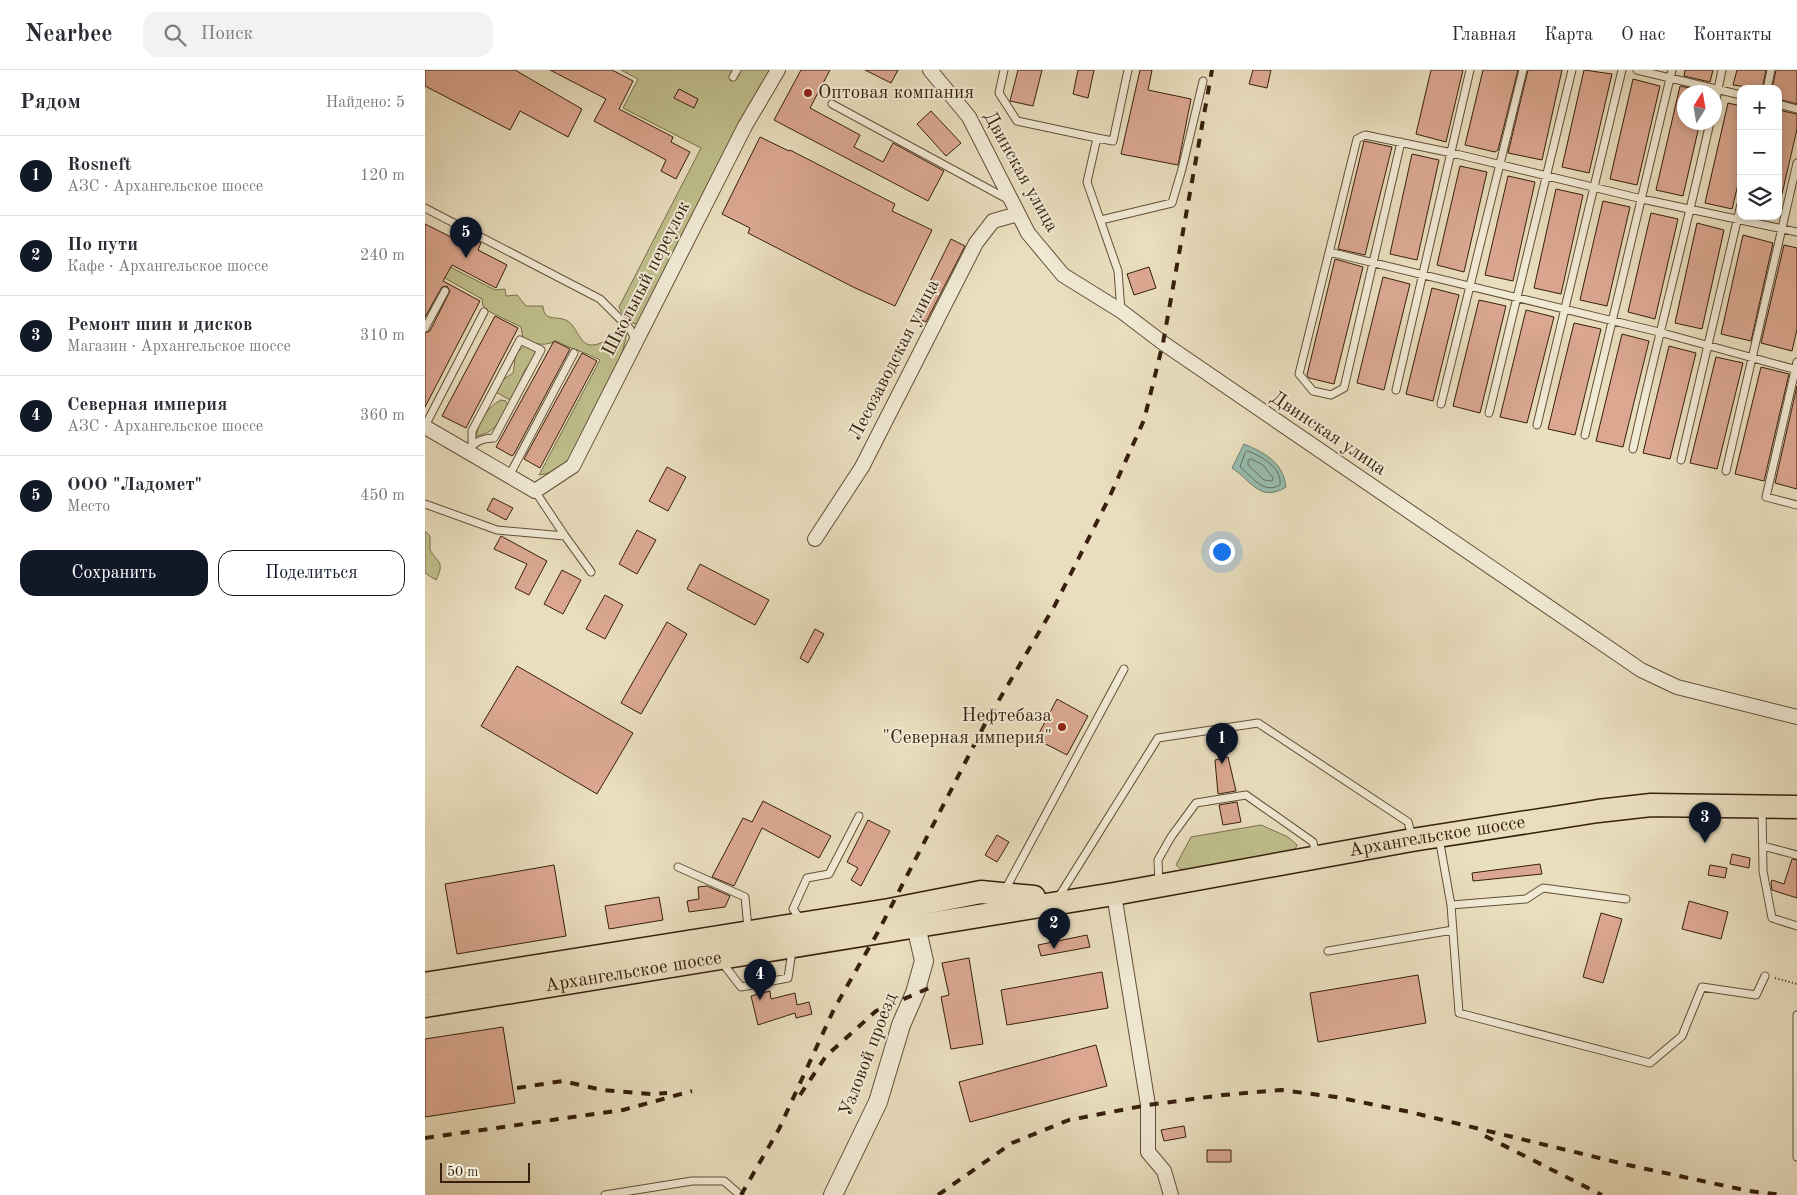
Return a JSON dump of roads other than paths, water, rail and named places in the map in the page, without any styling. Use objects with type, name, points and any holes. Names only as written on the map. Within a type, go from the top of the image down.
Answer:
[{"type":"main road","name":"Архангельское шоссе","points":[[425,984],[716,936],[916,926],[997,900],[1069,898],[1114,894],[1317,856],[1598,811],[1651,805],[1761,805],[1797,807]]},
{"type":"main road","name":"Архангельское шоссе","points":[[425,1006],[720,958],[795,931],[912,904],[981,892],[997,900]]},
{"type":"main road","points":[[912,904],[916,926]]},
{"type":"main road","points":[[716,936],[720,958]]},
{"type":"street","name":"Школьный переулок","points":[[535,491],[573,466],[745,126],[778,70]]},
{"type":"street","name":"Двинская улица","points":[[930,70],[969,117],[1028,233],[1063,275],[1121,311],[1171,349],[1641,670],[1677,687],[1797,717]]},
{"type":"street","name":"Лесозаводская улица","points":[[815,539],[862,467],[975,243],[993,221],[1019,214]]},
{"type":"street","points":[[425,426],[469,448],[509,476],[535,491]]},
{"type":"street","points":[[1114,894],[1148,1105],[1148,1152],[1164,1171],[1171,1195]]},
{"type":"street","name":"Узловой проезд","points":[[833,1195],[878,1102],[901,1025],[915,993],[924,961],[916,926]]},
{"type":"lane","points":[[733,77],[737,70]]},
{"type":"lane","points":[[1004,70],[999,93],[1017,121],[1113,141],[1128,70]]},
{"type":"lane","points":[[1396,390],[1470,70]]},
{"type":"lane","points":[[1441,404],[1523,70]]},
{"type":"lane","points":[[1489,413],[1545,175],[1572,70]]},
{"type":"lane","points":[[1537,425],[1566,310],[1621,70]]},
{"type":"lane","points":[[1637,70],[1701,85]]},
{"type":"lane","points":[[1585,435],[1672,70]]},
{"type":"lane","points":[[1719,85],[1722,70]]},
{"type":"lane","points":[[1768,85],[1771,70]]},
{"type":"lane","points":[[1101,220],[1172,203],[1183,169],[1203,81]]},
{"type":"lane","points":[[1722,90],[1737,94]]},
{"type":"lane","points":[[832,104],[1011,201]]},
{"type":"lane","points":[[1782,105],[1797,109]]},
{"type":"lane","points":[[1633,449],[1659,332],[1691,208],[1708,130]]},
{"type":"lane","points":[[1401,142],[1344,388],[1331,395],[1313,391],[1299,374],[1357,139],[1365,134],[1452,153],[1642,199],[1737,218],[1681,460]]},
{"type":"lane","points":[[1097,138],[1087,182],[1118,270],[1121,311]]},
{"type":"lane","points":[[1726,471],[1797,163]]},
{"type":"lane","points":[[425,208],[600,299],[630,329],[636,341]]},
{"type":"lane","points":[[1745,220],[1797,232]]},
{"type":"lane","points":[[1329,252],[1796,367],[1766,498],[1797,505]]},
{"type":"lane","points":[[425,328],[445,291]]},
{"type":"lane","points":[[425,426],[484,312]]},
{"type":"lane","points":[[520,340],[541,350],[494,438],[481,440],[469,448],[472,431],[520,340]]},
{"type":"lane","points":[[509,476],[574,353]]},
{"type":"lane","points":[[535,491],[591,572]]},
{"type":"lane","points":[[425,504],[497,530],[565,536]]},
{"type":"lane","points":[[997,900],[1123,669]]},
{"type":"lane","points":[[1069,898],[1158,738],[1258,723],[1408,822],[1412,840]]},
{"type":"lane","points":[[1159,885],[1158,860],[1171,837],[1196,803],[1246,796],[1313,842],[1317,856]]},
{"type":"lane","points":[[1761,805],[1765,889],[1772,918],[1797,926]]},
{"type":"lane","points":[[720,958],[741,987],[788,978],[795,931],[793,909],[807,878],[829,874],[859,816]]},
{"type":"lane","points":[[1439,836],[1451,905],[1459,1013],[1650,1062],[1682,1036],[1702,987],[1756,995],[1765,976]]},
{"type":"lane","points":[[1763,846],[1797,855]]},
{"type":"lane","points":[[678,867],[745,896],[748,929]]},
{"type":"lane","points":[[1451,905],[1526,899],[1543,888],[1626,899]]},
{"type":"lane","points":[[1328,951],[1453,930]]},
{"type":"lane","points":[[1797,1015],[1797,1157]]},
{"type":"lane","points":[[605,1195],[692,1181],[724,1180],[741,1195]]},
{"type":"water","points":[[1244,444],[1272,459],[1281,471],[1286,487],[1269,493],[1263,491],[1232,468]]},
{"type":"railway","points":[[741,1195],[779,1129],[834,1009],[878,932],[986,722],[1055,605],[1109,498],[1144,420],[1163,343],[1212,70]]},
{"type":"railway","points":[[800,1095],[826,1056],[876,1011],[936,985]]},
{"type":"railway","points":[[517,1088],[563,1081],[602,1090],[651,1094],[667,1093]]},
{"type":"railway","points":[[938,1195],[1012,1143],[1069,1120],[1148,1105],[1223,1095],[1281,1090],[1336,1097],[1410,1112],[1628,1165],[1749,1191],[1782,1195]]},
{"type":"railway","points":[[425,1138],[623,1110],[692,1091]]},
{"type":"railway","points":[[1485,1136],[1602,1195]]},
{"type":"place","name":"Оптовая компания","points":[[808,93]]},
{"type":"place","name":"ООО \"Ладомет\"","points":[[466,258]]},
{"type":"place","name":"Нефтебаза \"Северная империя\"","points":[[1062,727]]},
{"type":"place","name":"Rosneft","points":[[1222,764]]},
{"type":"place","name":"Ремонт шин и дисков","points":[[1705,843]]},
{"type":"place","name":"По пути","points":[[1054,949]]},
{"type":"place","name":"Северная империя","points":[[760,1000]]}]
